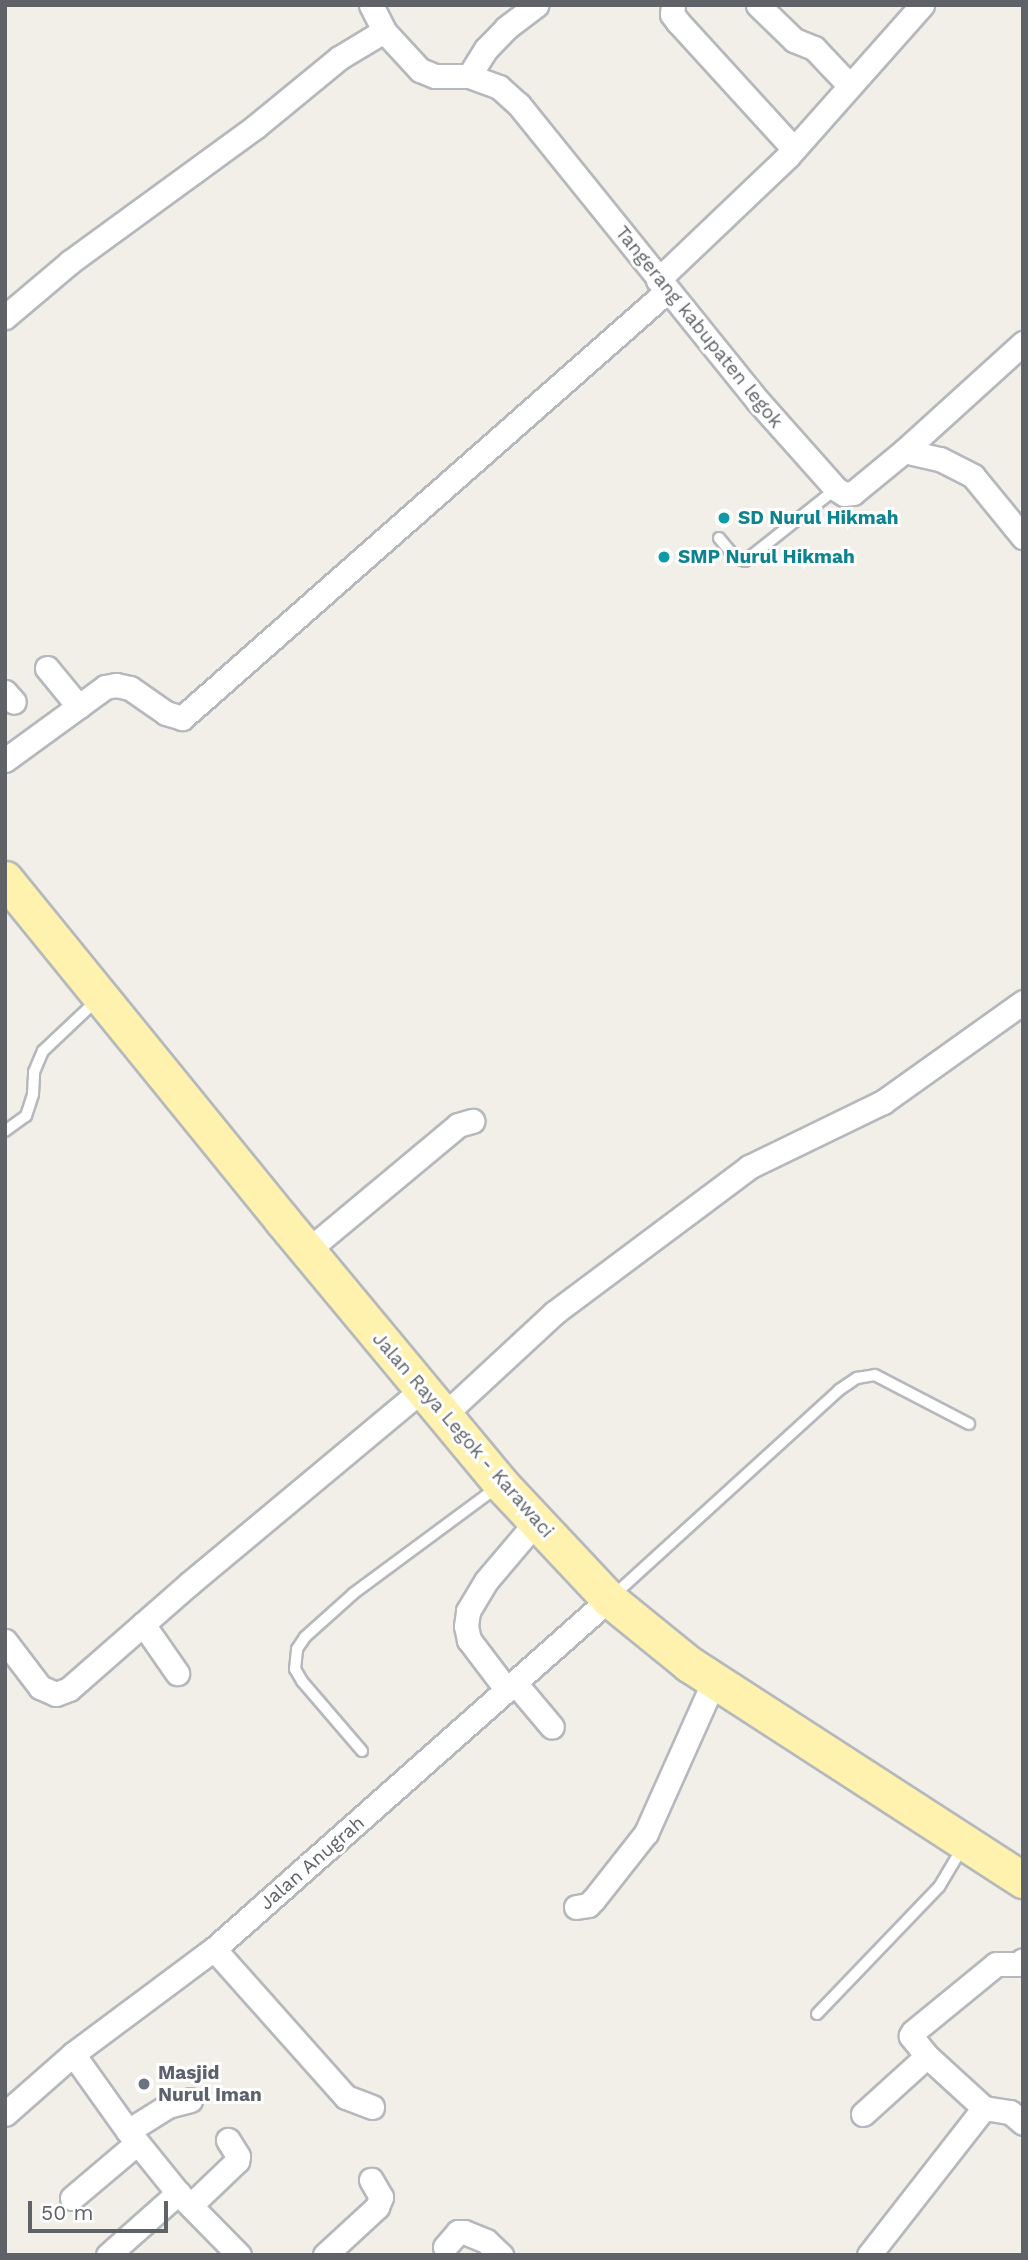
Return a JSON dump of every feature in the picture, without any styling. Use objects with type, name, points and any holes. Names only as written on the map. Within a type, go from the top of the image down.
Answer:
[{"type":"main road","name":"Jalan Raya Legok - Karawaci","points":[[5,879],[307,1251],[501,1483],[609,1599],[688,1664],[1023,1880]]},
{"type":"street","name":"Tangerang kabupaten legok","points":[[370,5],[384,31],[420,70],[435,76],[469,76],[499,87],[519,105],[662,285],[757,400],[836,489]]},
{"type":"street","points":[[469,76],[486,49],[506,28],[536,5]]},
{"type":"street","points":[[673,5],[672,14],[678,22],[794,149]]},
{"type":"street","points":[[758,5],[794,40],[814,48],[849,86]]},
{"type":"street","points":[[5,760],[105,687],[116,685],[130,688],[166,713],[182,718],[662,285],[794,149],[922,5]]},
{"type":"street","points":[[5,317],[70,261],[255,127],[339,58],[384,31]]},
{"type":"street","points":[[836,489],[844,494],[853,493],[1019,353]]},
{"type":"street","points":[[904,451],[940,459],[973,476],[1023,537]]},
{"type":"street","points":[[47,668],[79,707]]},
{"type":"street","points":[[5,1641],[40,1687],[56,1694],[69,1689],[144,1625],[434,1402],[749,1167],[883,1102],[1023,1002]]},
{"type":"street","points":[[307,1251],[432,1145],[458,1125],[472,1121]]},
{"type":"street","points":[[536,1522],[486,1581],[468,1611],[466,1626],[469,1640],[552,1727]]},
{"type":"street","name":"Jalan Anugrah","points":[[5,2114],[73,2054],[214,1949],[609,1599]]},
{"type":"street","points":[[144,1625],[177,1672]]},
{"type":"street","points":[[576,1907],[588,1905],[594,1899],[646,1833],[714,1681]]},
{"type":"street","points":[[214,1949],[346,2097],[372,2108]]},
{"type":"street","points":[[1023,1960],[1018,1964],[996,1964],[911,2036],[927,2056],[984,2108],[1010,2112],[1023,2123]]},
{"type":"street","points":[[73,2054],[133,2137],[185,2199],[239,2255]]},
{"type":"street","points":[[863,2113],[927,2056]]},
{"type":"street","points":[[72,2198],[167,2106],[190,2100]]},
{"type":"street","points":[[869,2255],[984,2108]]},
{"type":"street","points":[[108,2255],[237,2161],[238,2156],[228,2140]]},
{"type":"street","points":[[325,2255],[377,2207],[381,2197],[371,2180]]},
{"type":"street","points":[[445,2246],[458,2232],[464,2232],[486,2241],[501,2255]]},
{"type":"lane","points":[[719,538],[736,558],[745,561],[836,489]]},
{"type":"lane","points":[[5,1131],[26,1116],[33,1094],[34,1072],[43,1051],[100,997]]},
{"type":"lane","points":[[609,1599],[839,1390],[857,1378],[875,1375],[969,1424]]},
{"type":"lane","points":[[362,1751],[302,1681],[295,1670],[293,1658],[297,1649],[306,1637],[354,1593],[485,1499],[501,1483]]},
{"type":"lane","points":[[817,2014],[939,1887],[965,1843]]},
{"type":"place","name":"SD Nurul Hikmah","points":[[724,518]]},
{"type":"place","name":"SMP Nurul Hikmah","points":[[664,557]]},
{"type":"place","name":"Masjid Nurul Iman","points":[[144,2084]]}]
